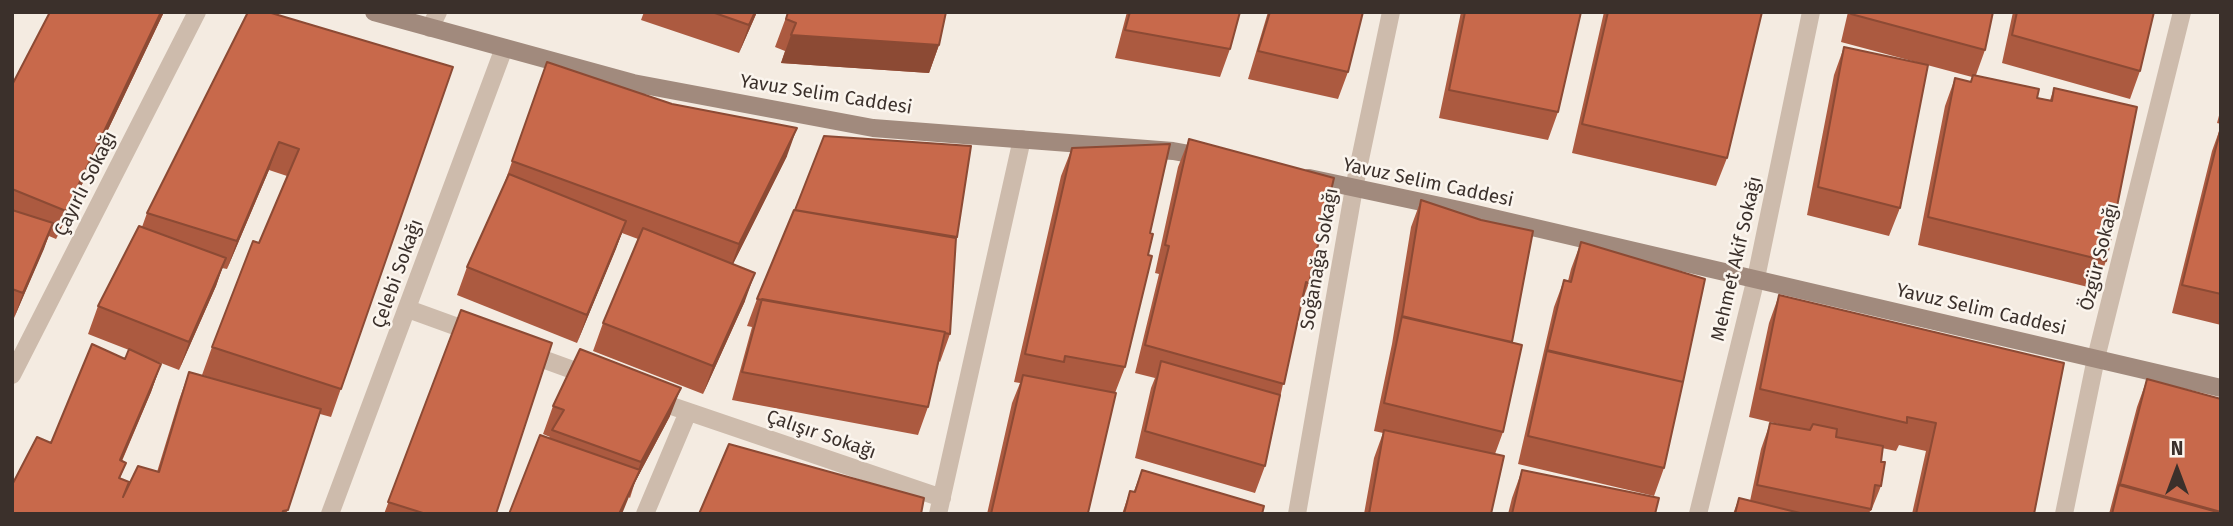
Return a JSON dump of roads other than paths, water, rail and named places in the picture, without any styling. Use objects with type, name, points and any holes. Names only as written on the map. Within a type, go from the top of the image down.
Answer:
[{"type":"street","name":"Çayırlı Sokağı","points":[[12,375],[197,12]]},
{"type":"street","name":"Yavuz Selim Caddesi","points":[[374,12],[434,20],[504,48],[633,83],[873,128],[1173,151],[1225,161]]},
{"type":"street","name":"Soğanağa Sokağı","points":[[1297,514],[1353,188],[1391,12]]},
{"type":"street","name":"Mehmet Akif Sokağı","points":[[1698,514],[1756,278],[1811,12]]},
{"type":"street","name":"Özgür Sokağı","points":[[2064,514],[2096,358],[2182,12]]},
{"type":"street","name":"Çelebi Sokağı","points":[[330,514],[504,48]]},
{"type":"street","points":[[940,506],[1022,139]]},
{"type":"street","name":"Yavuz Selim Caddesi","points":[[1289,174],[1756,278],[2221,388]]},
{"type":"street","points":[[408,309],[611,384]]},
{"type":"street","name":"Çalışır Sokağı","points":[[637,394],[940,506]]},
{"type":"street","points":[[645,514],[688,412]]}]
